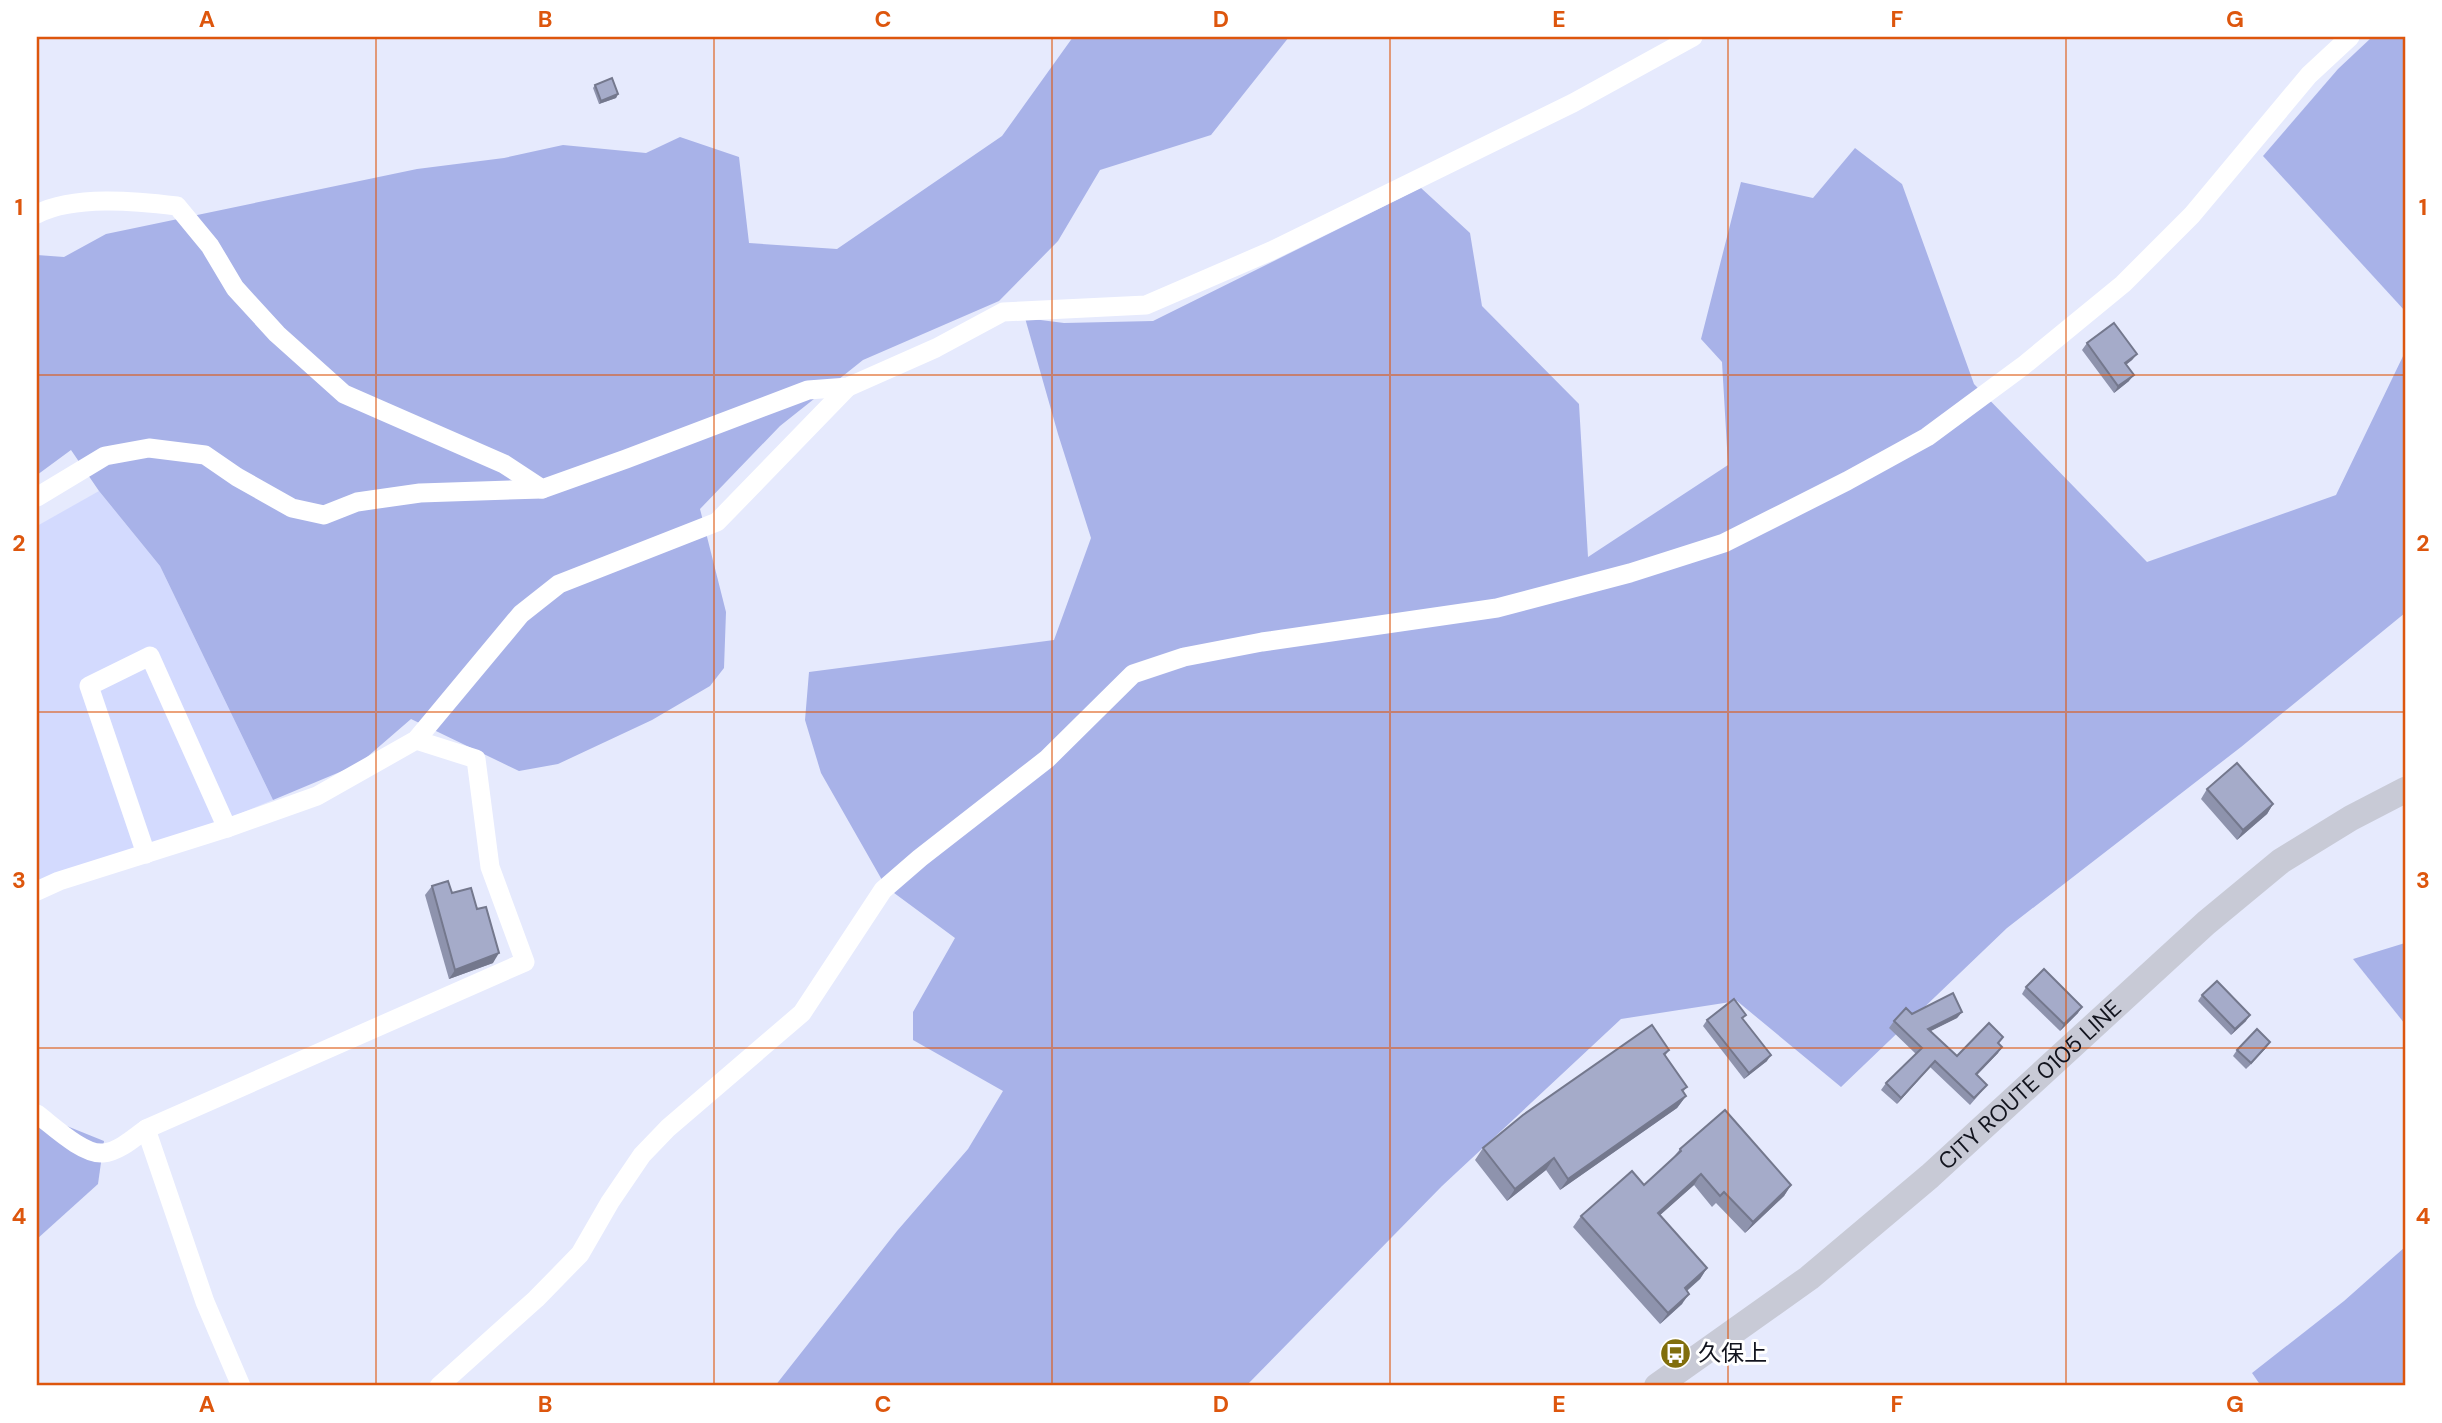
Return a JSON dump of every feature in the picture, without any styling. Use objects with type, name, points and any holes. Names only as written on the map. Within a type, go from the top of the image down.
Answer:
[{"type":"street","points":[[37,496],[105,456],[149,448],[205,455],[237,477],[292,508],[324,515],[357,502],[420,493],[542,489],[808,390],[848,387],[936,348],[1003,312],[1146,305],[1271,251],[1573,103],[1693,37]]},
{"type":"street","points":[[439,1386],[536,1299],[580,1254],[610,1202],[642,1155],[659,1137],[802,1013],[883,890],[1047,760],[1133,674],[1184,657],[1249,645],[1497,608],[1630,573],[1724,543],[1847,481],[1927,437],[2034,358],[2123,284],[2192,215],[2309,75],[2350,37]]},
{"type":"street","points":[[37,214],[50,207],[124,200],[177,206],[210,246],[235,288],[277,334],[344,394],[504,464],[542,489]]},
{"type":"street","points":[[37,891],[59,881],[227,828],[317,796],[416,740],[521,614],[559,584],[717,522],[848,387]]},
{"type":"street","points":[[146,854],[89,686],[150,656],[227,828]]},
{"type":"street","points":[[37,1114],[82,1148],[102,1154],[124,1145],[146,1129],[525,962],[491,867],[475,760],[416,740]]},
{"type":"street","name":"CITY ROUTE 0105 LINE","points":[[1657,1386],[1809,1278],[1930,1176],[2206,923],[2281,861],[2351,817],[2405,790]]},
{"type":"street","points":[[146,1129],[205,1302],[241,1386]]},
{"type":"shaded area","points":[[1073,37],[1289,37],[1211,135],[1100,170],[1058,241],[999,301],[863,360],[780,426],[700,509],[726,612],[724,668],[710,686],[652,720],[558,764],[519,771],[411,719],[359,764],[273,800],[160,566],[99,491],[71,450],[37,475],[37,255],[64,257],[106,234],[417,169],[504,158],[563,145],[646,153],[680,137],[739,157],[749,243],[837,249],[1002,136]]},
{"type":"shaded area","points":[[2372,37],[2405,37],[2405,311],[2263,156],[2338,69]]},
{"type":"shaded area","points":[[1855,148],[1902,184],[1974,384],[2147,562],[2336,495],[2405,352],[2405,613],[2241,747],[2007,928],[1841,1087],[1737,1001],[1621,1019],[1442,1186],[1246,1386],[775,1386],[897,1231],[968,1149],[1003,1091],[913,1040],[913,1012],[955,938],[886,887],[821,773],[805,720],[809,672],[1054,640],[1091,538],[1025,318],[1064,323],[1153,321],[1421,188],[1470,233],[1482,306],[1579,404],[1588,557],[1728,465],[1722,362],[1701,339],[1741,182],[1813,198]]},
{"type":"shaded area","points":[[99,491],[160,566],[273,800],[37,897],[37,526]]},
{"type":"shaded area","points":[[2405,943],[2405,1024],[2353,959]]},
{"type":"shaded area","points":[[37,1114],[104,1141],[98,1184],[37,1239]]},
{"type":"shaded area","points":[[2405,1247],[2405,1386],[2261,1386],[2252,1373],[2344,1301]]},
{"type":"building","points":[[612,78],[618,94],[601,101],[595,85]]},
{"type":"building","points":[[2114,323],[2137,354],[2125,363],[2134,375],[2118,386],[2087,343]]},
{"type":"building","points":[[2237,763],[2273,804],[2243,830],[2207,789]]},
{"type":"building","points":[[448,881],[452,893],[471,888],[477,909],[486,907],[499,953],[455,970],[432,886]]},
{"type":"building","points":[[2044,969],[2082,1007],[2064,1024],[2026,987]]},
{"type":"building","points":[[2217,981],[2250,1015],[2235,1029],[2202,995]]},
{"type":"building","points":[[1953,993],[1962,1012],[1928,1029],[1957,1056],[1989,1023],[2003,1037],[1998,1043],[2002,1047],[1976,1074],[1987,1085],[1974,1098],[1935,1061],[1901,1098],[1886,1083],[1922,1048],[1894,1021],[1906,1008],[1912,1014]]},
{"type":"building","points":[[1734,999],[1746,1015],[1742,1018],[1771,1055],[1749,1073],[1707,1020]]},
{"type":"building","points":[[1652,1025],[1669,1050],[1664,1054],[1687,1087],[1682,1090],[1686,1096],[1568,1179],[1554,1158],[1515,1189],[1483,1148],[1523,1115]]},
{"type":"building","points":[[2257,1029],[2270,1042],[2251,1063],[2237,1050]]},
{"type":"building","points":[[1725,1110],[1791,1185],[1753,1222],[1724,1192],[1720,1196],[1701,1174],[1658,1213],[1707,1268],[1685,1288],[1689,1294],[1668,1313],[1581,1216],[1632,1171],[1644,1185]]},
{"type":"place","name":"久保上","points":[[1675,1353]]}]
